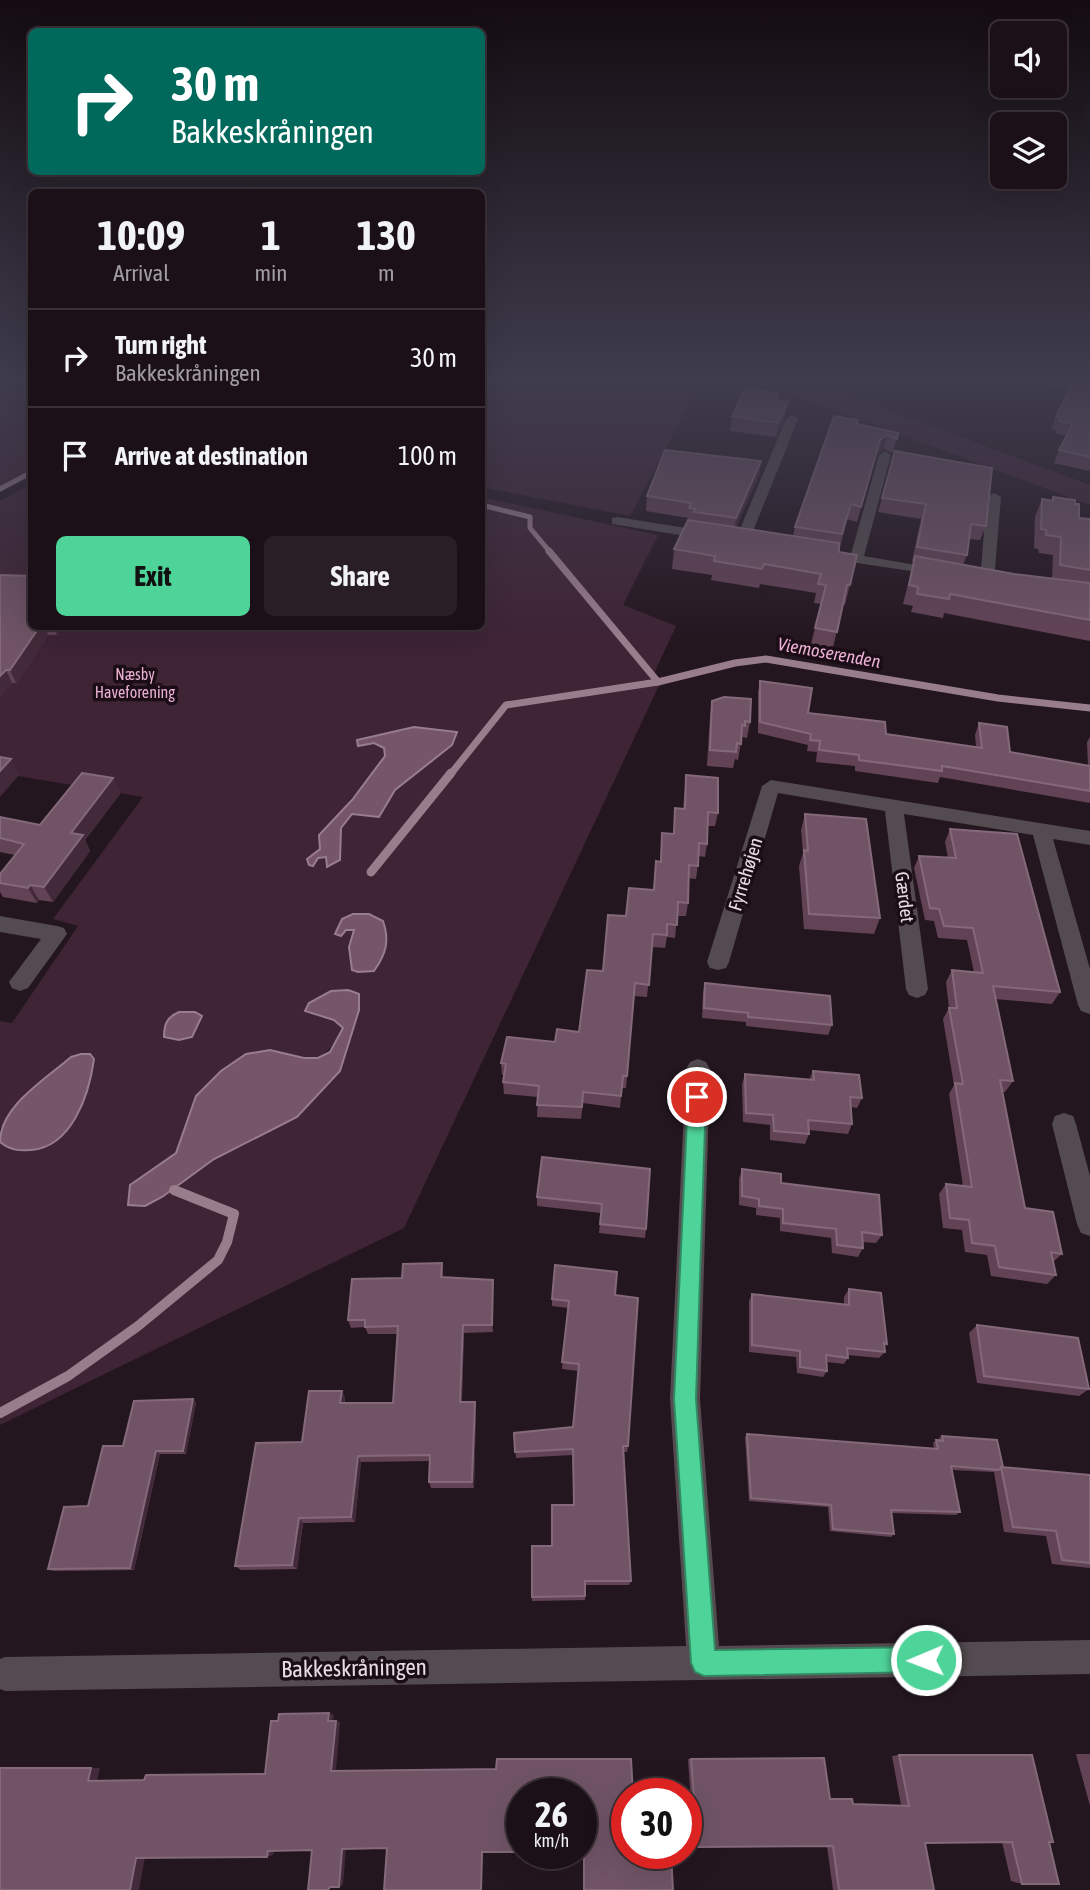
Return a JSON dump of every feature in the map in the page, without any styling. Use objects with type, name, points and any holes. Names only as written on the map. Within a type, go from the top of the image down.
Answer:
[{"type":"street","points":[[617,521],[748,542],[775,466]]},
{"type":"street","points":[[856,560],[882,466]]},
{"type":"street","points":[[987,581],[994,497]]},
{"type":"street","points":[[818,554],[948,574]]},
{"type":"street","name":"Fyrrehøjen","points":[[719,962],[771,786],[892,804]]},
{"type":"street","points":[[892,804],[1090,838]]},
{"type":"street","name":"Gærdet","points":[[892,804],[917,989]]},
{"type":"street","points":[[1041,828],[1089,1005]]},
{"type":"street","points":[[0,923],[57,934],[20,982]]},
{"type":"street","points":[[698,1069],[685,1399],[704,1663]]},
{"type":"street","points":[[1064,1124],[1090,1224]]},
{"type":"street","name":"Bakkeskråningen","points":[[5,1674],[1090,1657]]},
{"type":"green space","points":[[0,466],[28,466],[28,477],[0,492]]},
{"type":"green space","points":[[485,466],[656,466],[630,516],[485,488]]},
{"type":"green space","points":[[985,466],[1039,466],[1090,485],[1090,505]]},
{"type":"green space","points":[[28,486],[28,579],[0,577],[0,501]]},
{"type":"green space","name":"Næsby Haveforening","points":[[485,498],[658,535],[623,605],[676,626],[652,678],[663,677],[404,1228],[0,1425],[0,1142],[6,1146],[72,1125],[93,1069],[0,1130],[0,1021],[12,1023],[78,926],[53,919],[143,797],[0,773],[0,671],[29,630],[485,630]],"holes":[[[456,732],[452,745],[395,790],[379,817],[352,813],[341,827],[327,866],[326,857],[307,859],[320,849],[346,805],[385,756],[384,748],[374,743],[358,745]],[[309,1003],[359,1010],[297,1117],[214,1159],[162,1197],[145,1206],[130,1185],[176,1153],[270,1050],[305,1058],[321,1056],[328,1051],[343,1029],[334,1020],[306,1011]]]},
{"type":"shaded area","points":[[414,727],[457,732],[452,745],[395,790],[379,817],[352,814],[341,828],[340,860],[327,867],[326,857],[318,858],[313,866],[309,865],[307,859],[320,849],[319,835],[352,800],[385,756],[384,748],[374,743],[358,746],[357,740]]},
{"type":"shaded area","points":[[353,914],[369,914],[383,921],[386,947],[374,971],[352,970],[349,947],[354,930],[346,930],[341,936],[335,934],[342,919]]},
{"type":"shaded area","points":[[348,990],[359,994],[359,1010],[340,1071],[297,1117],[214,1159],[162,1197],[145,1206],[128,1205],[130,1185],[176,1153],[196,1096],[221,1071],[246,1054],[270,1050],[304,1058],[318,1058],[330,1052],[343,1028],[334,1020],[305,1011],[309,1003],[331,991]]},
{"type":"shaded area","points":[[179,1012],[195,1012],[202,1016],[192,1037],[179,1040],[164,1037],[167,1022]]},
{"type":"shaded area","points":[[90,1054],[94,1059],[92,1073],[83,1103],[68,1129],[45,1147],[31,1150],[14,1149],[0,1142],[8,1117],[26,1094],[71,1057]]},
{"type":"building","points":[[659,466],[759,466],[736,518],[694,512],[695,509],[689,508],[691,503],[647,496]]},
{"type":"building","points":[[816,466],[873,466],[861,507],[851,504],[842,534],[795,527]]},
{"type":"building","points":[[891,466],[992,468],[986,526],[971,524],[967,555],[917,547],[926,504],[882,498]]},
{"type":"building","points":[[1053,497],[1075,500],[1075,504],[1079,504],[1079,518],[1090,519],[1090,570],[1060,565],[1061,537],[1046,535],[1046,530],[1041,529],[1042,499],[1053,501]]},
{"type":"building","points":[[688,520],[839,543],[839,552],[857,555],[850,585],[847,585],[837,632],[815,628],[826,585],[818,584],[821,574],[764,564],[762,569],[714,561],[715,556],[674,549]]},
{"type":"building","points":[[915,556],[1014,574],[1090,583],[1090,620],[950,594],[949,599],[917,594],[918,587],[909,585]]},
{"type":"building","points":[[0,575],[28,576],[28,630],[37,630],[10,670],[0,676]]},
{"type":"building","points":[[760,681],[812,688],[808,713],[885,722],[886,734],[982,748],[979,723],[1007,727],[1010,752],[1090,766],[1090,791],[942,766],[942,771],[859,760],[859,755],[819,750],[820,741],[810,740],[811,734],[760,722]]},
{"type":"building","points":[[724,697],[751,699],[750,722],[745,721],[745,726],[742,725],[741,744],[737,743],[736,752],[710,750],[712,701]]},
{"type":"building","points":[[0,757],[11,759],[0,771]]},
{"type":"building","points":[[82,773],[113,778],[71,833],[83,835],[44,887],[30,885],[28,888],[0,883],[0,874],[24,844],[0,838],[0,817],[40,825]]},
{"type":"building","points":[[686,775],[718,778],[718,813],[708,812],[707,844],[699,843],[698,866],[689,865],[688,903],[678,902],[677,925],[667,924],[667,935],[653,934],[649,985],[635,983],[627,1076],[623,1076],[621,1096],[583,1092],[582,1107],[537,1105],[539,1086],[503,1082],[506,1064],[501,1063],[507,1037],[555,1042],[557,1029],[579,1032],[587,970],[603,971],[608,915],[626,916],[629,888],[654,890],[656,861],[661,862],[662,833],[674,834],[675,808],[685,809]]},
{"type":"building","points":[[805,814],[866,819],[880,918],[809,914],[804,850],[808,851]]},
{"type":"building","points":[[950,829],[1017,834],[1060,992],[993,986],[1013,1081],[1000,1080],[1025,1208],[1053,1212],[1062,1254],[1051,1252],[1056,1275],[999,1267],[995,1246],[972,1243],[969,1220],[950,1218],[946,1184],[972,1187],[955,1083],[963,1084],[949,1008],[957,1008],[952,970],[983,973],[973,928],[944,926],[939,909],[930,908],[919,856],[956,858]]},
{"type":"building","points":[[705,983],[830,996],[832,1025],[748,1017],[748,1013],[704,1008]]},
{"type":"building","points":[[813,1071],[859,1075],[862,1098],[850,1097],[852,1124],[808,1120],[809,1134],[774,1131],[773,1115],[746,1113],[745,1074],[814,1080]]},
{"type":"building","points":[[542,1157],[650,1169],[646,1229],[600,1224],[602,1204],[537,1197]]},
{"type":"building","points":[[742,1169],[781,1174],[781,1183],[879,1195],[882,1235],[862,1232],[863,1248],[837,1245],[836,1229],[783,1223],[783,1209],[759,1206],[759,1199],[742,1196]]},
{"type":"building","points":[[442,1263],[441,1277],[493,1280],[492,1325],[463,1325],[460,1402],[475,1402],[472,1482],[429,1482],[430,1455],[358,1456],[351,1517],[299,1518],[292,1565],[235,1566],[256,1443],[302,1442],[309,1391],[342,1391],[340,1403],[393,1403],[398,1326],[365,1327],[365,1320],[348,1320],[352,1279],[402,1278],[403,1264]]},
{"type":"building","points":[[555,1265],[617,1272],[615,1295],[638,1298],[628,1446],[623,1446],[631,1581],[585,1581],[585,1596],[532,1597],[532,1546],[552,1546],[552,1505],[574,1505],[573,1449],[515,1452],[514,1433],[573,1427],[579,1364],[562,1362],[569,1301],[552,1299]]},
{"type":"building","points":[[849,1289],[881,1293],[887,1344],[884,1343],[885,1352],[847,1348],[848,1358],[826,1355],[827,1371],[800,1367],[800,1351],[752,1345],[752,1294],[849,1305]]},
{"type":"building","points":[[977,1325],[1078,1338],[1089,1389],[984,1376]]},
{"type":"building","points":[[193,1399],[183,1451],[156,1451],[130,1568],[48,1569],[64,1507],[88,1506],[103,1446],[123,1446],[134,1401]]},
{"type":"building","points":[[747,1434],[938,1449],[936,1440],[943,1441],[942,1436],[997,1440],[1003,1467],[998,1470],[951,1466],[960,1512],[891,1510],[894,1534],[833,1529],[831,1505],[751,1498]]},
{"type":"building","points":[[1001,1467],[1090,1475],[1090,1563],[1062,1560],[1056,1531],[1013,1527]]},
{"type":"building","points":[[329,1713],[328,1721],[336,1721],[331,1771],[496,1769],[497,1759],[631,1759],[632,1778],[611,1778],[611,1869],[672,1869],[673,1890],[584,1890],[584,1869],[597,1869],[597,1778],[506,1778],[506,1852],[482,1852],[481,1890],[384,1890],[387,1848],[342,1849],[339,1887],[330,1887],[328,1890],[308,1890],[312,1850],[268,1851],[267,1857],[136,1858],[130,1890],[0,1890],[0,1768],[91,1768],[88,1781],[144,1780],[146,1775],[265,1774],[271,1721],[278,1721],[279,1714]]},
{"type":"building","points":[[899,1755],[1032,1755],[1053,1842],[1049,1842],[1059,1884],[1022,1884],[1012,1842],[925,1843],[934,1890],[839,1890],[833,1846],[702,1847],[702,1778],[693,1778],[691,1759],[824,1758],[830,1799],[852,1799],[853,1804],[909,1806]]},
{"type":"waterway","name":"Viemoserenden","points":[[0,489],[28,474]]},
{"type":"waterway","name":"Viemoserenden","points":[[485,506],[530,517],[530,528],[550,552]]},
{"type":"waterway","name":"Viemoserenden","points":[[549,551],[658,682]]},
{"type":"waterway","name":"Viemoserenden","points":[[658,682],[735,663],[766,659],[998,698],[1090,708]]},
{"type":"waterway","points":[[450,775],[506,705],[658,682]]},
{"type":"waterway","points":[[371,872],[451,773]]},
{"type":"waterway","points":[[0,1413],[68,1376],[138,1326],[218,1260],[227,1242],[234,1214],[174,1190]]},
{"type":"route","points":[[697,1097],[685,1399],[704,1663],[926,1660]]}]
